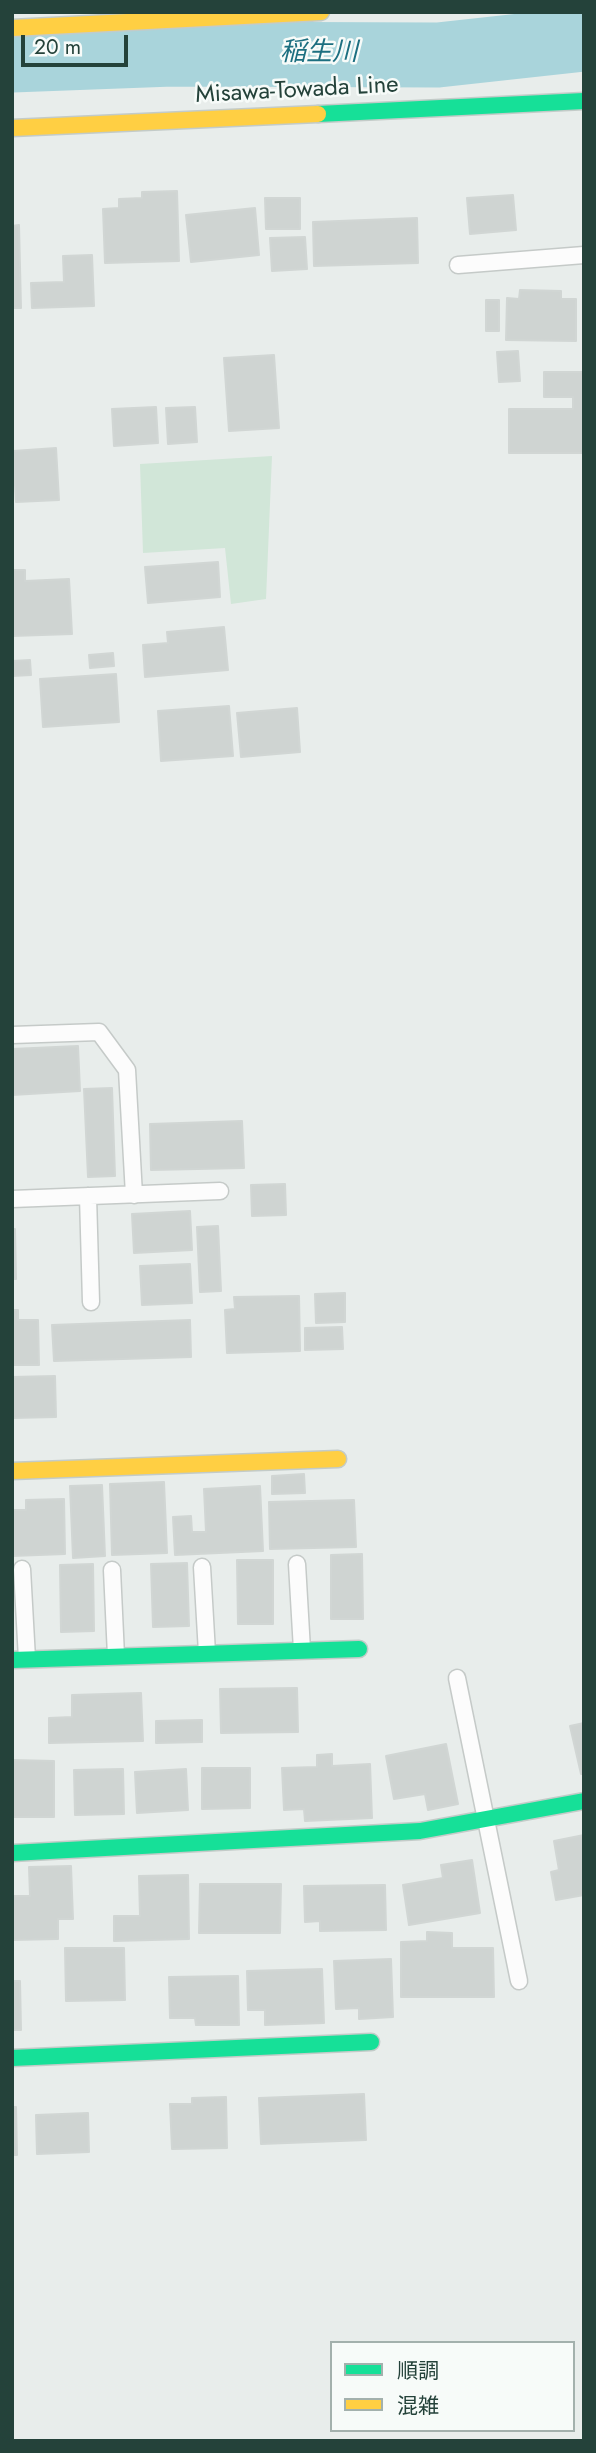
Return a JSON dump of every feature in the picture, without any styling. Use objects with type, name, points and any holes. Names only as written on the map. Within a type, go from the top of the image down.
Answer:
[{"type":"street","points":[[12,28],[321,12]]},
{"type":"street","name":"Misawa-Towada Line","points":[[12,128],[584,101]]},
{"type":"street","points":[[12,1471],[338,1459]]},
{"type":"street","points":[[20,1659],[359,1648]]},
{"type":"street","points":[[12,1853],[420,1831],[584,1801]]},
{"type":"street","points":[[12,2058],[371,2042]]},
{"type":"lane","points":[[458,265],[584,255]]},
{"type":"lane","points":[[12,1035],[99,1032],[127,1070],[134,1195]]},
{"type":"lane","points":[[12,1199],[220,1191]]},
{"type":"lane","points":[[88,1196],[91,1302]]},
{"type":"lane","points":[[297,1564],[302,1650]]},
{"type":"lane","points":[[202,1567],[207,1653]]},
{"type":"lane","points":[[20,1659],[22,1569]]},
{"type":"lane","points":[[112,1570],[116,1656]]},
{"type":"lane","points":[[457,1678],[519,1981]]},
{"type":"green space","points":[[272,456],[266,599],[231,604],[225,548],[143,553],[140,464]]},
{"type":"building","points":[[177,191],[179,261],[105,263],[103,209],[119,208],[119,199],[142,198],[142,192]]},
{"type":"building","points":[[513,195],[516,230],[470,234],[467,198]]},
{"type":"building","points":[[265,198],[300,198],[300,229],[266,229]]},
{"type":"building","points":[[255,208],[259,255],[191,262],[186,215]]},
{"type":"building","points":[[417,218],[418,263],[314,266],[313,222]]},
{"type":"building","points":[[19,225],[21,308],[12,308],[12,226]]},
{"type":"building","points":[[305,237],[307,269],[272,271],[270,238]]},
{"type":"building","points":[[92,255],[94,306],[32,308],[31,283],[64,282],[63,256]]},
{"type":"building","points":[[520,290],[561,291],[561,299],[576,299],[576,341],[506,340],[507,298],[519,299]]},
{"type":"building","points":[[486,300],[499,300],[499,331],[486,331]]},
{"type":"building","points":[[518,351],[520,381],[499,382],[497,352]]},
{"type":"building","points":[[274,355],[279,428],[229,431],[224,358]]},
{"type":"building","points":[[544,372],[584,372],[584,453],[509,453],[509,409],[573,409],[573,397],[544,397]]},
{"type":"building","points":[[156,407],[158,443],[114,446],[112,409]]},
{"type":"building","points":[[195,407],[197,442],[168,444],[166,408]]},
{"type":"building","points":[[56,448],[59,500],[16,502],[13,451]]},
{"type":"building","points":[[218,562],[220,597],[148,603],[145,567]]},
{"type":"building","points":[[12,570],[25,570],[25,581],[69,579],[72,634],[12,636]]},
{"type":"building","points":[[224,627],[228,670],[145,677],[143,645],[168,643],[167,632]]},
{"type":"building","points":[[113,653],[114,666],[90,668],[89,655]]},
{"type":"building","points":[[30,660],[31,675],[12,676],[12,661]]},
{"type":"building","points":[[116,674],[119,722],[43,727],[40,679]]},
{"type":"building","points":[[229,706],[233,756],[161,761],[158,711]]},
{"type":"building","points":[[297,708],[300,752],[241,757],[237,713]]},
{"type":"building","points":[[78,1046],[80,1091],[12,1095],[12,1049]]},
{"type":"building","points":[[112,1088],[115,1176],[88,1177],[84,1089]]},
{"type":"building","points":[[242,1121],[244,1168],[151,1170],[150,1124]]},
{"type":"building","points":[[285,1184],[286,1215],[252,1216],[251,1185]]},
{"type":"building","points":[[190,1211],[192,1250],[134,1253],[132,1214]]},
{"type":"building","points":[[218,1226],[221,1291],[200,1292],[197,1227]]},
{"type":"building","points":[[12,1229],[15,1229],[16,1279],[12,1279]]},
{"type":"building","points":[[190,1264],[192,1303],[142,1305],[140,1266]]},
{"type":"building","points":[[345,1293],[345,1322],[316,1323],[315,1294]]},
{"type":"building","points":[[299,1296],[300,1351],[227,1353],[225,1310],[235,1309],[234,1297]]},
{"type":"building","points":[[12,1310],[18,1310],[18,1320],[38,1320],[39,1365],[12,1365]]},
{"type":"building","points":[[190,1320],[191,1357],[54,1361],[52,1325]]},
{"type":"building","points":[[342,1327],[343,1349],[305,1350],[305,1328]]},
{"type":"building","points":[[55,1376],[56,1417],[12,1418],[12,1377]]},
{"type":"building","points":[[304,1474],[305,1493],[272,1494],[272,1476]]},
{"type":"building","points":[[164,1482],[167,1553],[112,1555],[110,1484]]},
{"type":"building","points":[[102,1485],[105,1556],[73,1558],[70,1486]]},
{"type":"building","points":[[260,1486],[263,1551],[175,1555],[173,1517],[191,1516],[192,1532],[206,1532],[204,1489]]},
{"type":"building","points":[[64,1499],[65,1554],[12,1556],[12,1510],[26,1510],[26,1500]]},
{"type":"building","points":[[354,1500],[356,1547],[270,1549],[269,1502]]},
{"type":"building","points":[[362,1554],[363,1619],[331,1619],[331,1555]]},
{"type":"building","points":[[237,1560],[273,1560],[273,1624],[238,1624]]},
{"type":"building","points":[[187,1563],[189,1626],[153,1627],[151,1564]]},
{"type":"building","points":[[93,1564],[94,1631],[61,1632],[60,1565]]},
{"type":"building","points":[[297,1688],[298,1732],[221,1733],[220,1689]]},
{"type":"building","points":[[141,1693],[143,1741],[49,1743],[49,1718],[72,1717],[72,1695]]},
{"type":"building","points":[[202,1720],[202,1742],[156,1743],[156,1721]]},
{"type":"building","points":[[584,1723],[584,1774],[581,1774],[570,1726]]},
{"type":"building","points":[[446,1744],[458,1804],[428,1810],[425,1794],[394,1799],[386,1756]]},
{"type":"building","points":[[332,1754],[332,1766],[370,1764],[372,1818],[305,1821],[304,1809],[284,1810],[282,1768],[317,1767],[317,1755]]},
{"type":"building","points":[[12,1760],[54,1761],[54,1817],[12,1817]]},
{"type":"building","points":[[202,1768],[250,1768],[250,1808],[202,1809]]},
{"type":"building","points":[[123,1769],[124,1814],[75,1815],[74,1770]]},
{"type":"building","points":[[186,1769],[188,1810],[137,1813],[135,1772]]},
{"type":"building","points":[[584,1835],[584,1895],[556,1900],[551,1872],[559,1870],[554,1841]]},
{"type":"building","points":[[472,1860],[480,1913],[409,1925],[403,1885],[443,1878],[441,1865]]},
{"type":"building","points":[[71,1866],[73,1919],[58,1919],[58,1939],[12,1940],[12,1896],[30,1896],[29,1867]]},
{"type":"building","points":[[188,1875],[189,1939],[114,1941],[114,1916],[140,1916],[139,1876]]},
{"type":"building","points":[[200,1884],[281,1884],[280,1933],[199,1933]]},
{"type":"building","points":[[385,1885],[386,1930],[320,1931],[320,1921],[305,1922],[304,1886]]},
{"type":"building","points":[[427,1932],[452,1933],[452,1948],[493,1948],[494,1997],[401,1997],[401,1942],[427,1941]]},
{"type":"building","points":[[65,1948],[124,1948],[125,2000],[66,2001]]},
{"type":"building","points":[[391,1959],[393,2017],[359,2019],[359,2008],[336,2009],[334,1961]]},
{"type":"building","points":[[322,1969],[324,2023],[265,2025],[265,2010],[248,2010],[247,1971]]},
{"type":"building","points":[[238,1976],[239,2025],[196,2025],[195,2018],[170,2018],[169,1977]]},
{"type":"building","points":[[12,1981],[20,1981],[21,2030],[12,2030]]},
{"type":"building","points":[[364,2094],[366,2140],[261,2144],[259,2098]]},
{"type":"building","points":[[226,2097],[227,2148],[172,2149],[170,2104],[192,2104],[192,2098]]},
{"type":"building","points":[[12,2107],[16,2107],[17,2155],[12,2155]]},
{"type":"building","points":[[88,2113],[89,2152],[37,2154],[36,2115]]},
{"type":"waterway","name":"稲生川","points":[[12,60],[172,54],[438,55],[584,39]]},
{"type":"traffic: fast","points":[[318,114],[584,101]]},
{"type":"traffic: fast","points":[[12,1660],[359,1649]]},
{"type":"traffic: fast","points":[[12,1853],[420,1831],[584,1801]]},
{"type":"traffic: fast","points":[[12,2058],[371,2042]]},
{"type":"traffic: slow","points":[[12,28],[321,12]]},
{"type":"traffic: slow","points":[[12,128],[318,114]]},
{"type":"traffic: slow","points":[[12,1471],[338,1459]]}]
